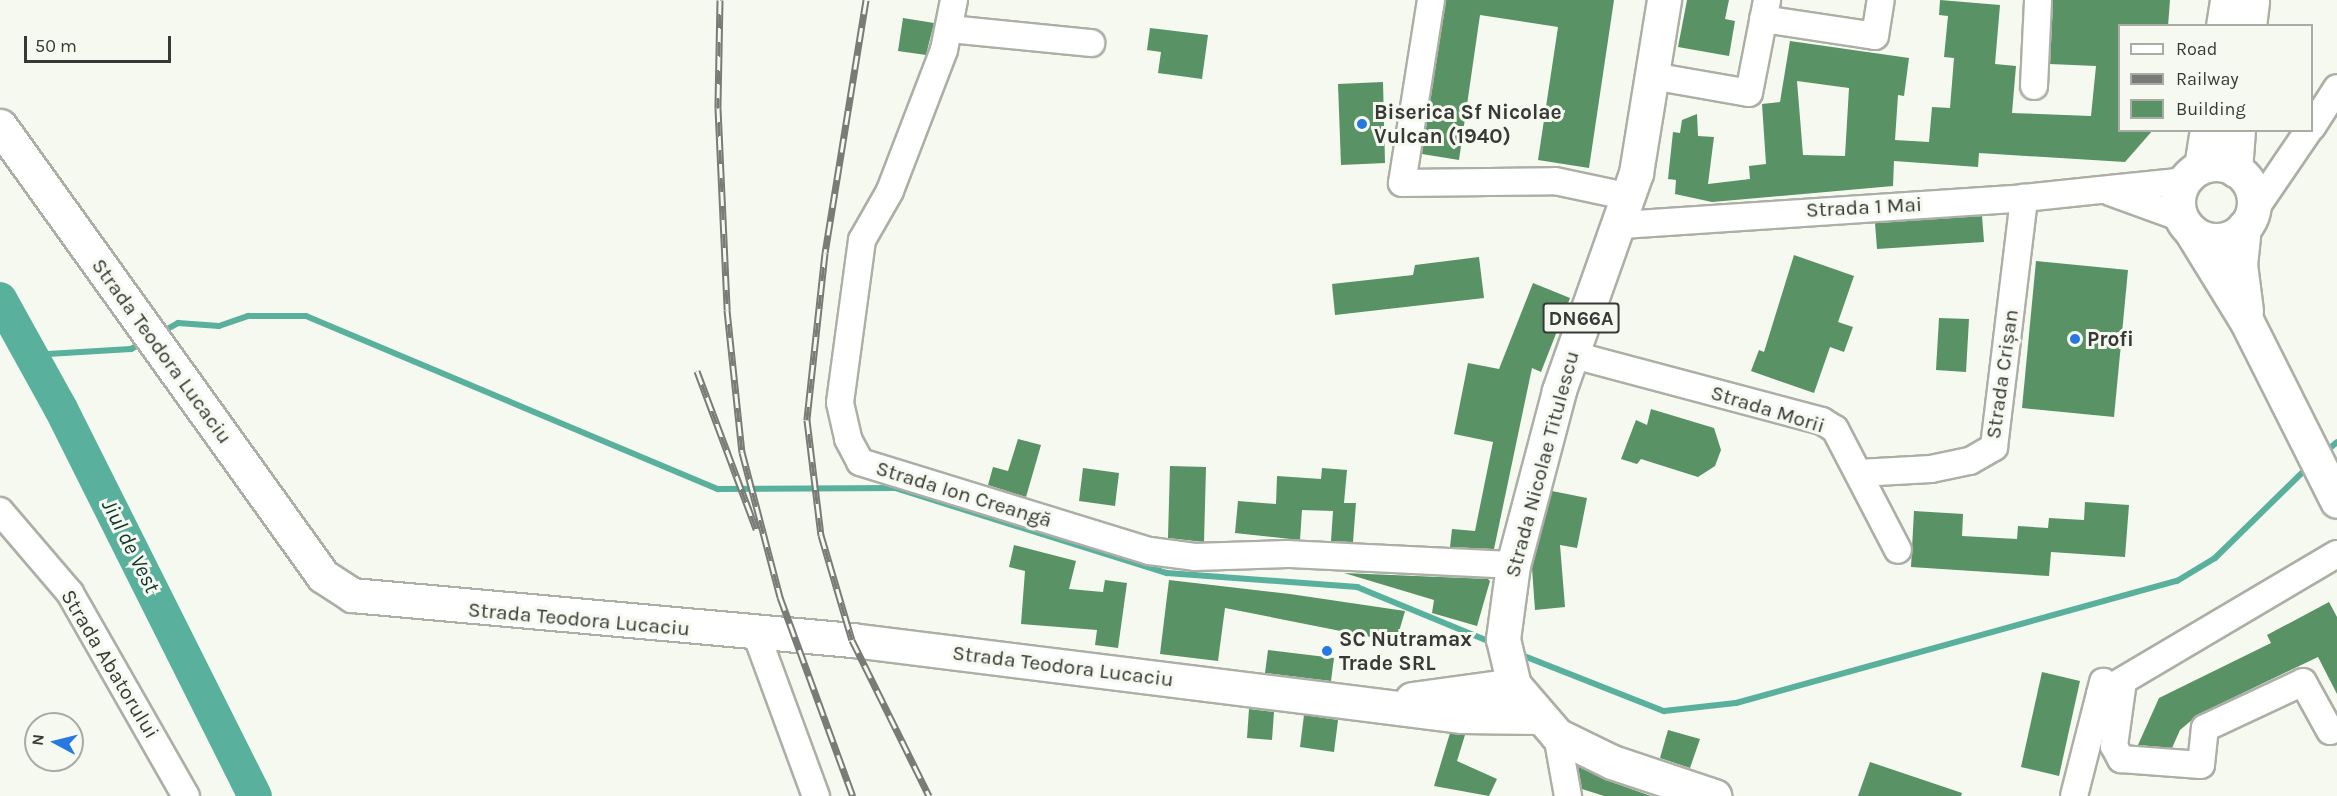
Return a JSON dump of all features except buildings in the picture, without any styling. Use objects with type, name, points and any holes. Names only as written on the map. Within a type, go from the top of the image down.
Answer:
[{"type":"main road","name":"Strada Nicolae Titulescu","points":[[1508,660],[1513,565],[1570,354],[1626,211],[1664,0]]},
{"type":"main road","points":[[2223,24],[2228,0]]},
{"type":"main road","points":[[2249,24],[2252,0]]},
{"type":"main road","name":"Strada Teodora Lucaciu","points":[[0,126],[323,576],[352,595],[757,636],[852,640],[1392,705],[1547,726]]},
{"type":"main road","points":[[2206,132],[2193,174],[2178,206],[2186,225],[2247,322],[2337,501]]},
{"type":"main road","points":[[2238,132],[2240,174],[2248,221],[2240,264],[2247,322]]},
{"type":"main road","points":[[2193,174],[2240,174]]},
{"type":"main road","points":[[2186,225],[2212,240],[2248,221]]},
{"type":"main road","points":[[1508,660],[1547,726],[1612,762],[1714,796]]},
{"type":"main road","name":"Strada Teodora Lucaciu","points":[[1392,705],[1508,660]]},
{"type":"street","name":"Strada Ion Creangă","points":[[954,0],[950,29],[890,190],[862,240],[840,403],[848,439],[860,462],[1150,551],[1195,557],[1288,554],[1513,565]]},
{"type":"street","name":"Strada 1 Mai","points":[[1431,0],[1402,183],[1555,181],[1626,211],[2024,198],[2107,191],[2193,174]]},
{"type":"street","points":[[1652,76],[1749,93],[1765,9],[1875,36],[1881,0]]},
{"type":"street","points":[[2034,86],[2038,0]]},
{"type":"street","points":[[950,29],[1091,44]]},
{"type":"street","points":[[2313,124],[2337,88]]},
{"type":"street","points":[[2248,221],[2308,132]]},
{"type":"street","points":[[2240,174],[2286,166]]},
{"type":"street","name":"Strada 1 Mai","points":[[2107,191],[2186,225]]},
{"type":"street","name":"Strada Crișan","points":[[1859,473],[1931,469],[1970,460],[1994,447],[2024,198]]},
{"type":"street","name":"Strada Morii","points":[[1570,354],[1822,421],[1835,429],[1898,550]]},
{"type":"street","name":"Strada Abatorului","points":[[0,511],[70,593],[186,796]]},
{"type":"street","points":[[2074,796],[2109,686],[2337,554]]},
{"type":"street","points":[[757,636],[816,796]]},
{"type":"street","points":[[2109,686],[2114,746],[2121,759],[2201,765],[2205,728],[2303,682],[2335,735]]},
{"type":"street","points":[[1547,726],[1568,796]]},
{"type":"waterway","name":"Jiul de Vest","points":[[0,299],[61,409],[255,796]]},
{"type":"waterway","points":[[160,333],[178,323],[219,326],[248,316],[306,316],[718,489],[895,488],[1167,573],[1357,587],[1493,643]]},
{"type":"waterway","points":[[31,355],[131,349],[144,342]]},
{"type":"waterway","points":[[2324,453],[2337,442]]},
{"type":"waterway","points":[[1519,654],[1664,711],[1736,703],[2177,581],[2215,558],[2309,466]]},
{"type":"railway","points":[[720,0],[718,108],[727,310],[742,452],[780,597],[853,796]]},
{"type":"railway","points":[[866,0],[825,253],[807,420],[821,535],[852,640],[929,796]]},
{"type":"railway","points":[[697,371],[756,529]]},
{"type":"place","name":"Biserica Sf Nicolae Vulcan (1940)","points":[[1362,124]]},
{"type":"place","name":"Profi","points":[[2075,339]]},
{"type":"place","name":"SC Nutramax Trade SRL","points":[[1327,651]]}]
